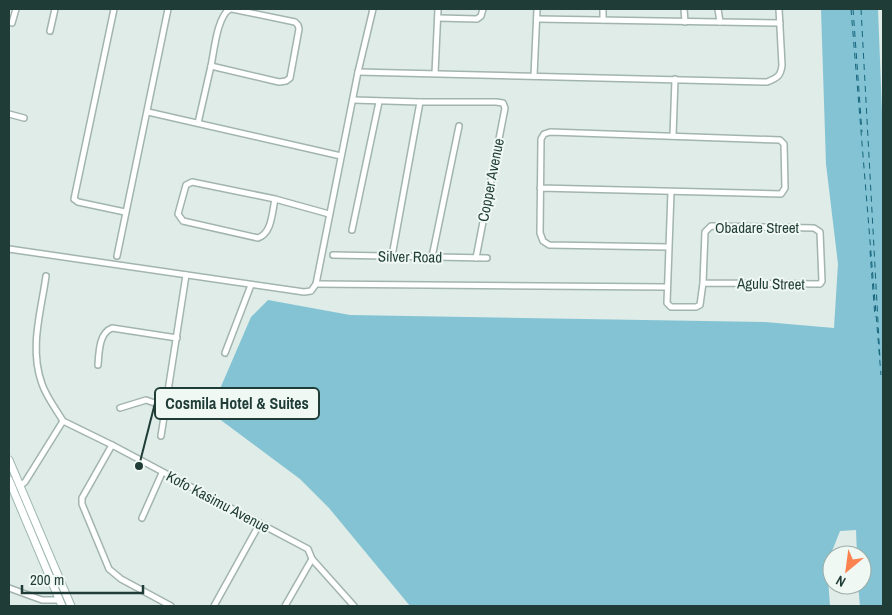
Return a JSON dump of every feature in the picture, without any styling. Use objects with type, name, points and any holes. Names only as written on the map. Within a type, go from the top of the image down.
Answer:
[{"type":"main road","points":[[9,460],[71,606]]},
{"type":"main road","points":[[9,480],[60,603]]},
{"type":"street","points":[[12,23],[16,9]]},
{"type":"street","points":[[50,31],[55,9]]},
{"type":"street","points":[[114,9],[74,199],[78,202],[125,212]]},
{"type":"street","points":[[116,256],[148,112],[168,9]]},
{"type":"street","points":[[198,123],[220,24],[225,12],[231,9],[295,22],[298,25],[300,30],[290,78],[286,81],[280,82],[211,66]]},
{"type":"street","points":[[9,249],[251,285],[304,292],[311,291],[316,284],[358,72],[373,9]]},
{"type":"street","points":[[435,73],[438,9]]},
{"type":"street","points":[[438,18],[478,19],[483,9]]},
{"type":"street","points":[[534,76],[537,9]]},
{"type":"street","points":[[603,9],[603,20]]},
{"type":"street","points":[[684,9],[685,22]]},
{"type":"street","points":[[718,9],[720,22]]},
{"type":"street","points":[[358,72],[767,82],[776,79],[781,73],[779,9]]},
{"type":"street","points":[[537,19],[780,23]]},
{"type":"street","points":[[673,136],[675,79]]},
{"type":"street","points":[[353,100],[420,102],[392,256]]},
{"type":"street","points":[[352,230],[379,102]]},
{"type":"street","name":"Copper Avenue","points":[[420,102],[496,102],[502,104],[505,108],[476,258]]},
{"type":"street","points":[[148,112],[341,156]]},
{"type":"street","points":[[9,114],[24,118]]},
{"type":"street","points":[[432,257],[459,126]]},
{"type":"street","points":[[540,188],[781,194],[785,188],[784,144],[780,140],[550,132],[544,134],[541,139],[540,188],[540,234],[543,241],[550,244],[668,247]]},
{"type":"street","points":[[275,199],[268,231],[264,236],[258,238],[183,221],[178,214],[186,185],[192,182],[275,199],[329,214]]},
{"type":"street","points":[[316,284],[666,287],[671,192]]},
{"type":"street","name":"Obadare Street","points":[[666,287],[667,303],[671,307],[696,307],[700,305],[705,232],[711,226],[814,228],[818,229],[821,236]]},
{"type":"street","name":"Agulu Street","points":[[703,283],[820,284],[822,281],[821,236]]},
{"type":"street","name":"Silver Road","points":[[333,255],[487,258]]},
{"type":"street","points":[[161,436],[186,275]]},
{"type":"street","points":[[20,486],[28,478],[64,422],[49,399],[42,384],[37,365],[35,333],[46,276]]},
{"type":"street","points":[[225,353],[251,285]]},
{"type":"street","points":[[98,365],[102,336],[106,330],[112,328],[177,338]]},
{"type":"street","points":[[120,408],[146,400],[166,407]]},
{"type":"street","name":"Kofo Kasimu Avenue","points":[[64,422],[112,445],[308,550],[312,559],[354,606]]},
{"type":"street","points":[[112,445],[82,498],[82,504],[109,569],[121,580],[172,606]]},
{"type":"street","points":[[142,518],[162,472]]},
{"type":"street","points":[[214,606],[260,523]]},
{"type":"street","points":[[285,606],[312,559]]},
{"type":"street","points":[[9,588],[42,600],[60,603]]},
{"type":"water","points":[[821,9],[878,9],[883,138],[883,606],[860,606],[859,595],[872,595],[872,545],[857,545],[856,530],[840,531],[834,545],[822,545],[822,595],[829,595],[830,606],[410,606],[329,508],[300,479],[210,412],[251,317],[268,300],[350,315],[765,322],[834,328],[838,264],[826,164]]},
{"type":"ferry route","points":[[851,9],[881,375]]},
{"type":"ferry route","points":[[853,9],[862,132]]},
{"type":"ferry route","points":[[861,9],[880,359]]},
{"type":"ferry route","points":[[870,251],[875,317]]},
{"type":"place","name":"Cosmila Hotel & Suites","points":[[139,466]]}]
